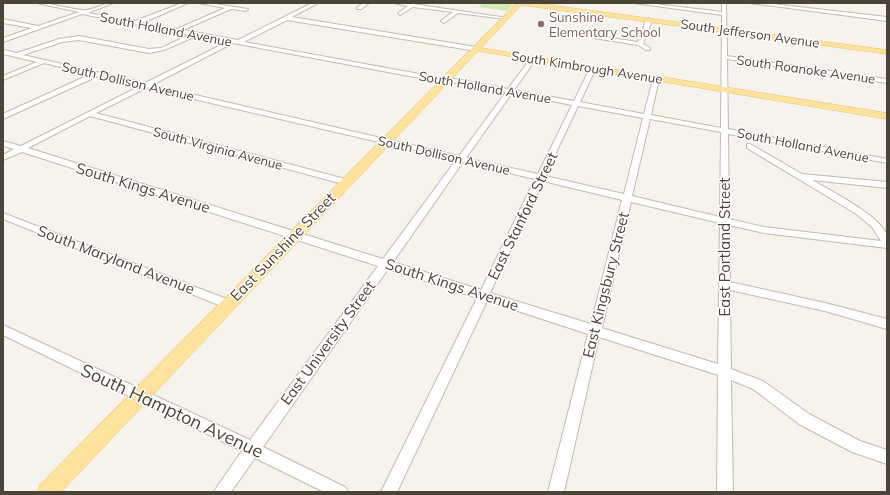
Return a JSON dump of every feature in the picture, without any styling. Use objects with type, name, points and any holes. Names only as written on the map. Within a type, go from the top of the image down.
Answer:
[{"type":"main road","name":"East Sunshine Street","points":[[47,492],[519,3]]},
{"type":"main road","name":"South Jefferson Avenue","points":[[519,3],[887,52]]},
{"type":"main road","name":"South Kimbrough Avenue","points":[[476,49],[887,116]]},
{"type":"street","name":"South Holland Avenue","points":[[39,3],[232,42],[239,42],[510,91],[887,161]]},
{"type":"street","points":[[54,6],[63,3]]},
{"type":"street","points":[[3,40],[111,3]]},
{"type":"street","points":[[136,23],[186,3]]},
{"type":"street","points":[[200,3],[246,10]]},
{"type":"street","points":[[239,42],[316,3]]},
{"type":"street","points":[[359,8],[367,3]]},
{"type":"street","points":[[395,3],[505,18]]},
{"type":"street","points":[[639,3],[724,14]]},
{"type":"street","name":"East Portland Street","points":[[724,3],[725,492]]},
{"type":"street","points":[[752,3],[887,19]]},
{"type":"street","points":[[400,14],[413,6]]},
{"type":"street","points":[[177,31],[229,8]]},
{"type":"street","points":[[444,21],[456,12]]},
{"type":"street","name":"South Kimbrough Avenue","points":[[287,18],[476,49]]},
{"type":"street","points":[[640,44],[649,20]]},
{"type":"street","points":[[3,21],[38,28]]},
{"type":"street","points":[[18,55],[71,38],[79,38],[149,51],[162,49],[195,34]]},
{"type":"street","points":[[597,38],[640,44],[648,49]]},
{"type":"street","points":[[3,158],[232,42]]},
{"type":"street","name":"South Dollison Avenue","points":[[3,52],[462,158],[764,230],[887,243]]},
{"type":"street","name":"South Roanoke Avenue","points":[[724,57],[887,80]]},
{"type":"street","name":"East University Street","points":[[222,492],[533,58]]},
{"type":"street","points":[[3,78],[44,61]]},
{"type":"street","name":"East Stanford Street","points":[[389,492],[593,68]]},
{"type":"street","points":[[3,117],[97,74]]},
{"type":"street","name":"East Kingsbury Street","points":[[556,492],[656,79]]},
{"type":"street","name":"South Virginia Avenue","points":[[90,114],[346,182]]},
{"type":"street","name":"South Kings Avenue","points":[[3,144],[725,372],[758,385],[804,419],[857,447],[887,457]]},
{"type":"street","points":[[750,146],[858,211],[875,225],[887,243]]},
{"type":"street","points":[[801,176],[887,185]]},
{"type":"street","name":"South Maryland Avenue","points":[[3,216],[228,304]]},
{"type":"street","points":[[724,285],[825,307],[887,324]]},
{"type":"street","name":"South Hampton Avenue","points":[[3,330],[139,396],[253,448],[340,492]]},
{"type":"green space","points":[[483,3],[506,3],[512,5],[507,11],[479,7]]},
{"type":"place","name":"Sunshine Elementary School","points":[[541,24]]}]
